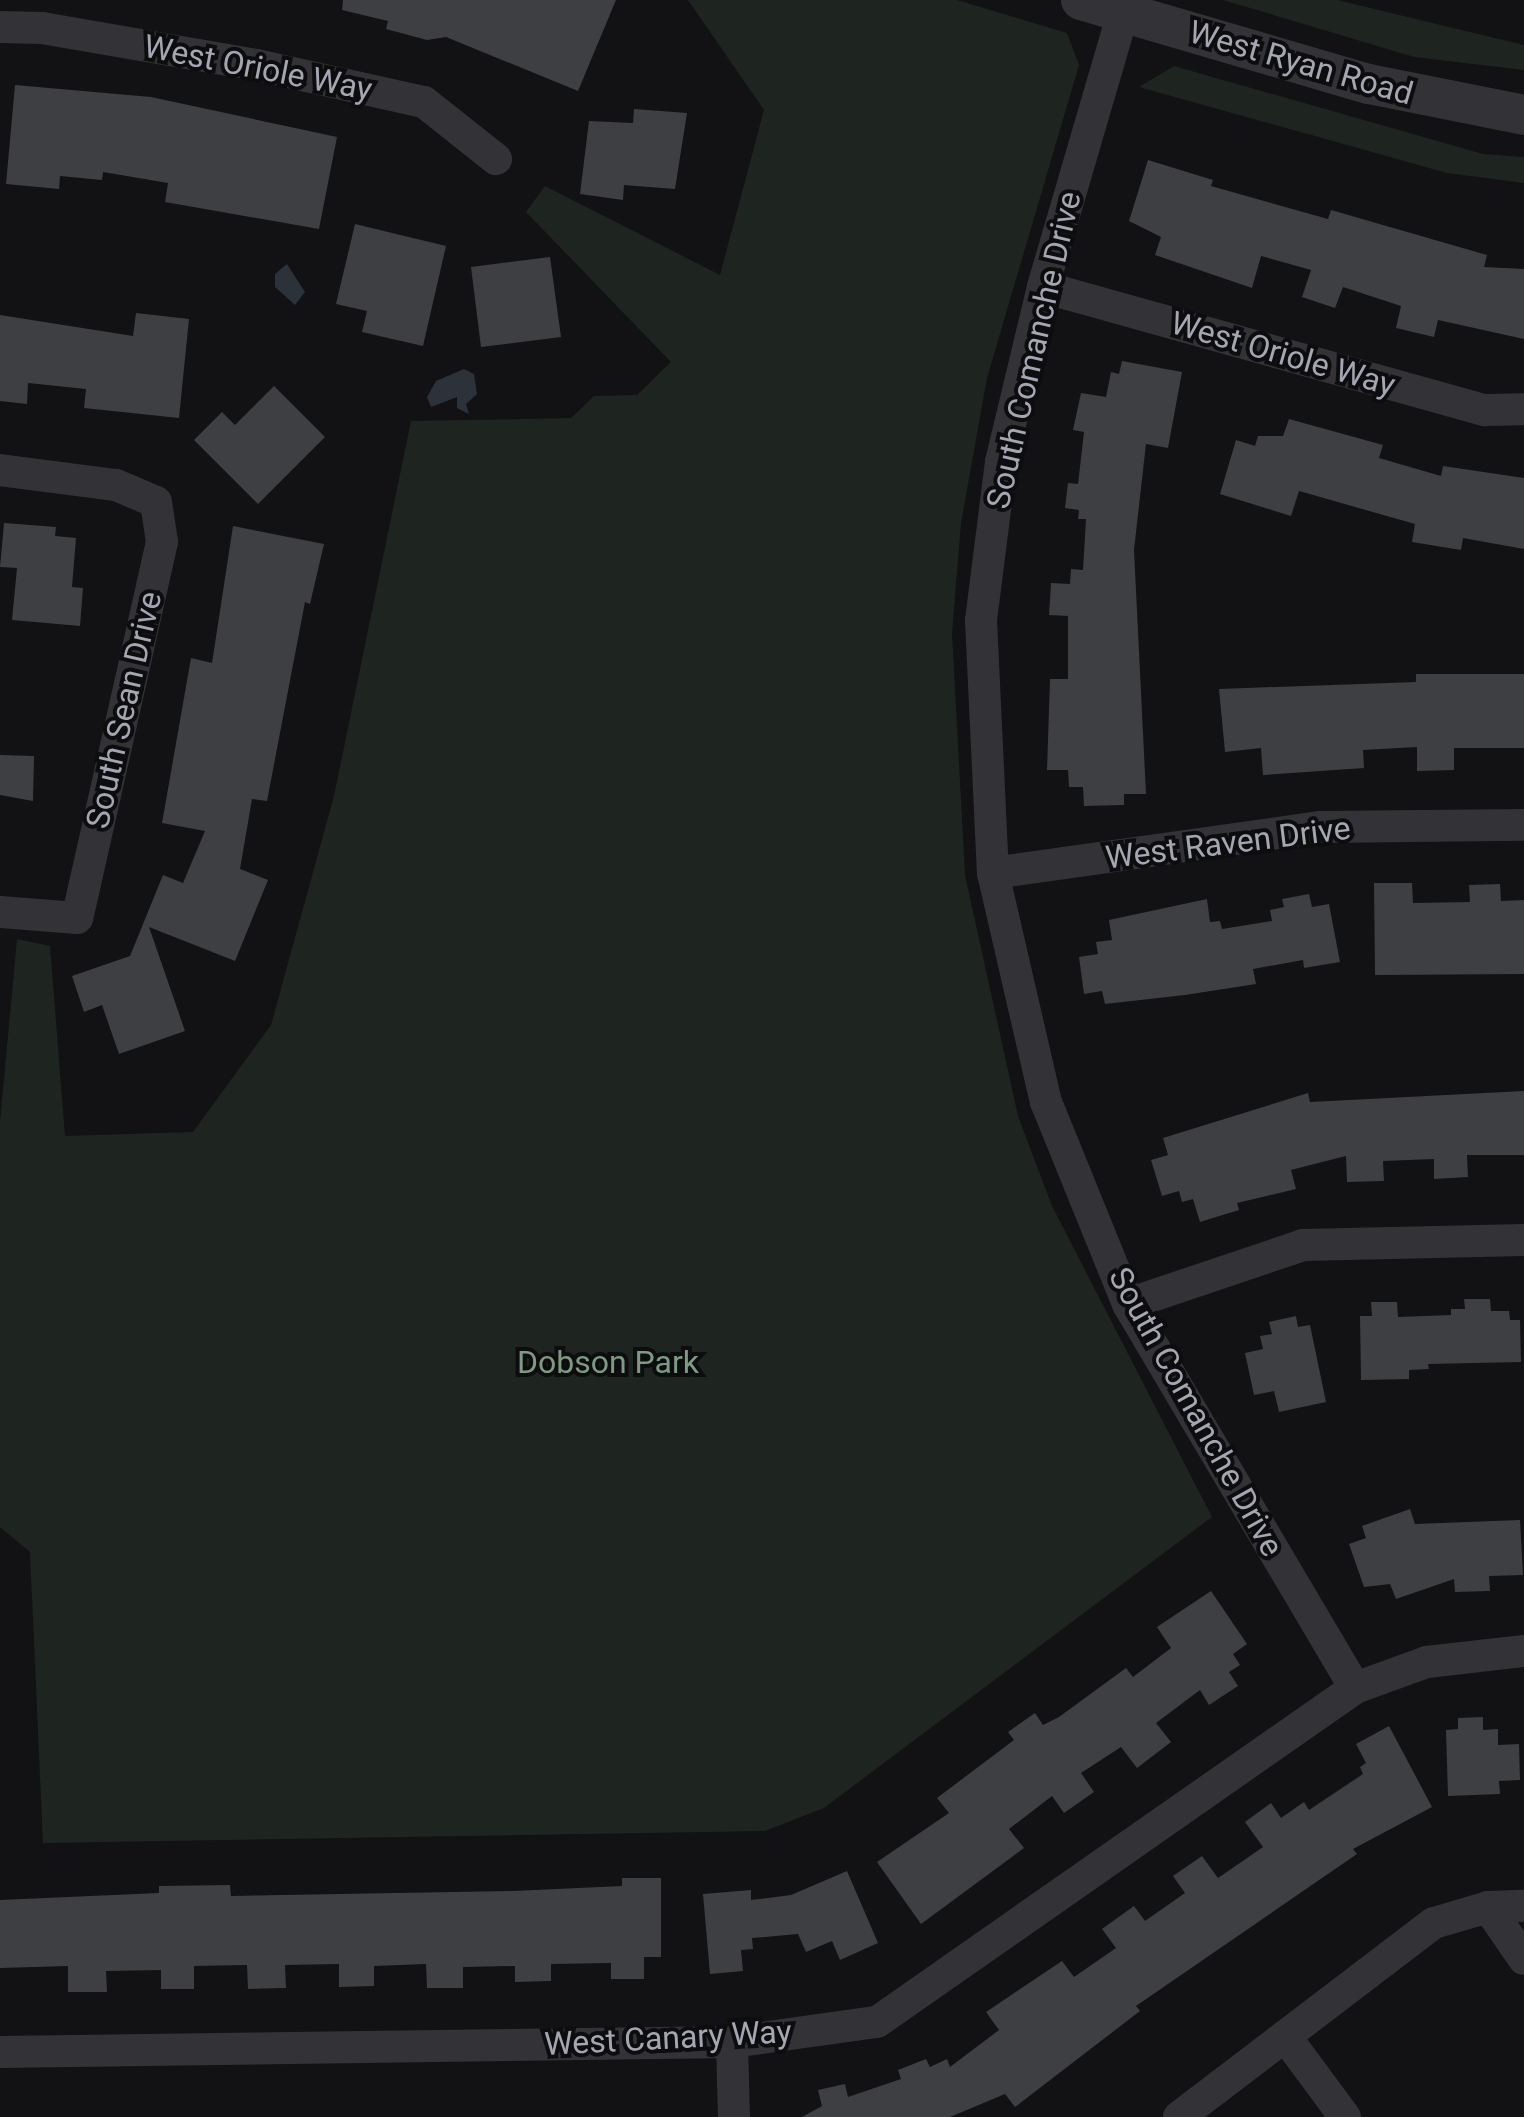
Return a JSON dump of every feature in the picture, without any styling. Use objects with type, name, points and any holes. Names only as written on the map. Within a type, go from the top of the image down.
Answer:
[{"type":"street","points":[[0,14],[5,0]]},
{"type":"street","name":"West Ryan Road","points":[[1081,0],[1369,84],[1524,115]]},
{"type":"street","name":"South Comanche Drive","points":[[1123,13],[1042,287],[1001,462],[981,620],[993,872],[1046,1102],[1128,1304],[1355,1688]]},
{"type":"street","name":"West Oriole Way","points":[[0,28],[42,28],[238,62],[424,102],[496,159]]},
{"type":"street","name":"West Oriole Way","points":[[1042,287],[1485,410],[1524,409]]},
{"type":"street","name":"South Sean Drive","points":[[0,470],[116,485],[156,502],[162,542],[76,918],[0,912]]},
{"type":"street","name":"West Raven Drive","points":[[993,872],[1320,827],[1524,825]]},
{"type":"street","points":[[1128,1304],[1304,1245],[1524,1240]]},
{"type":"street","name":"West Canary Way","points":[[0,2052],[732,2042],[878,2022],[1355,1688],[1427,1662],[1524,1651]]},
{"type":"street","points":[[1179,2117],[1434,1923],[1488,1907],[1524,1906]]},
{"type":"street","points":[[1488,1907],[1524,1959]]},
{"type":"street","points":[[1286,2036],[1345,2117]]},
{"type":"street","points":[[732,2042],[734,2117]]},
{"type":"green space","name":"Dobson Park","points":[[688,0],[957,0],[1067,33],[1079,65],[987,378],[961,523],[952,633],[965,875],[1018,1116],[1052,1206],[1212,1517],[824,1808],[765,1831],[43,1843],[30,1552],[0,1527],[0,1122],[17,939],[50,946],[65,1136],[193,1132],[271,1025],[334,796],[411,421],[571,418],[594,396],[637,395],[671,362],[526,212],[545,186],[720,275],[764,110]]},
{"type":"green space","points":[[1223,0],[1337,0],[1524,45],[1524,70],[1414,57]]},
{"type":"green space","points":[[1174,66],[1483,154],[1524,157],[1524,183],[1447,173],[1139,87]]},
{"type":"shaded area","points":[[287,264],[305,292],[295,305],[275,287],[275,274]]},
{"type":"shaded area","points":[[464,369],[474,374],[477,394],[466,404],[469,414],[457,408],[457,397],[431,407],[427,397],[436,381]]},
{"type":"building","points":[[343,0],[616,0],[578,91],[446,37],[427,40],[386,29],[388,21],[342,10]]},
{"type":"building","points":[[15,85],[151,97],[337,137],[319,229],[165,202],[168,183],[103,172],[102,180],[60,176],[59,189],[6,184]]},
{"type":"building","points":[[634,109],[687,113],[675,189],[624,185],[623,200],[580,194],[589,121],[633,123]]},
{"type":"building","points":[[1148,160],[1213,180],[1211,186],[1328,219],[1331,210],[1487,255],[1484,267],[1524,269],[1524,339],[1438,320],[1434,337],[1396,328],[1401,306],[1343,287],[1335,308],[1302,297],[1311,270],[1261,256],[1252,288],[1155,255],[1161,237],[1129,221]]},
{"type":"building","points":[[355,224],[446,246],[423,346],[362,332],[367,311],[336,304]]},
{"type":"building","points":[[550,257],[561,337],[481,347],[471,267]]},
{"type":"building","points":[[136,313],[189,319],[179,418],[84,408],[86,389],[28,383],[27,404],[0,401],[0,315],[133,336]]},
{"type":"building","points":[[1122,361],[1182,372],[1168,448],[1146,444],[1134,550],[1146,794],[1124,794],[1124,805],[1084,806],[1083,787],[1069,787],[1068,770],[1047,770],[1050,679],[1068,679],[1068,616],[1049,615],[1051,583],[1070,584],[1071,569],[1083,570],[1086,519],[1078,519],[1079,510],[1065,508],[1068,483],[1078,484],[1084,432],[1073,430],[1081,393],[1106,397],[1111,372],[1119,374]]},
{"type":"building","points":[[274,386],[325,437],[258,504],[194,440],[222,412],[235,425]]},
{"type":"building","points":[[1289,419],[1383,445],[1379,458],[1441,476],[1443,466],[1524,478],[1524,549],[1463,538],[1461,550],[1412,542],[1415,524],[1299,491],[1291,516],[1220,494],[1236,440],[1255,446],[1258,436],[1283,436]]},
{"type":"building","points":[[4,523],[56,527],[55,536],[76,538],[72,587],[83,588],[80,626],[12,620],[17,568],[0,567]]},
{"type":"building","points":[[233,526],[324,544],[310,604],[305,602],[267,801],[252,799],[240,869],[268,880],[235,961],[149,927],[185,1031],[119,1054],[102,1005],[84,1012],[72,976],[130,956],[163,875],[183,883],[205,831],[162,823],[191,658],[212,663]]},
{"type":"building","points":[[1416,674],[1524,674],[1524,748],[1454,748],[1454,770],[1417,771],[1417,747],[1363,750],[1364,768],[1263,775],[1261,748],[1225,752],[1219,689],[1416,682]]},
{"type":"building","points":[[0,755],[34,756],[33,801],[0,795]]},
{"type":"building","points":[[1374,883],[1412,883],[1413,903],[1470,902],[1469,885],[1500,884],[1501,901],[1524,900],[1524,974],[1375,975]]},
{"type":"building","points":[[1309,894],[1312,907],[1329,904],[1340,962],[1304,968],[1303,960],[1253,969],[1256,984],[1185,995],[1105,1004],[1102,991],[1084,994],[1079,957],[1098,954],[1096,942],[1112,940],[1109,920],[1207,899],[1210,922],[1220,921],[1222,929],[1272,921],[1270,910],[1284,907],[1282,899]]},
{"type":"building","points":[[1524,1091],[1524,1155],[1467,1155],[1468,1177],[1434,1179],[1434,1159],[1383,1161],[1384,1181],[1347,1182],[1346,1156],[1291,1170],[1296,1189],[1237,1203],[1239,1210],[1200,1222],[1193,1199],[1182,1202],[1179,1191],[1162,1196],[1151,1160],[1168,1155],[1163,1138],[1308,1093],[1310,1102]]},
{"type":"building","points":[[1464,1299],[1490,1299],[1491,1311],[1509,1311],[1510,1320],[1520,1320],[1521,1362],[1428,1364],[1429,1369],[1409,1370],[1409,1379],[1361,1380],[1360,1316],[1372,1316],[1371,1302],[1397,1302],[1398,1317],[1451,1315],[1451,1309],[1465,1309]]},
{"type":"building","points":[[1296,1316],[1298,1327],[1310,1325],[1326,1402],[1279,1412],[1274,1391],[1254,1395],[1245,1353],[1263,1349],[1260,1336],[1272,1334],[1269,1322]]},
{"type":"building","points":[[1410,1509],[1415,1524],[1520,1520],[1523,1575],[1489,1576],[1490,1591],[1455,1592],[1454,1579],[1396,1599],[1390,1584],[1364,1587],[1349,1544],[1366,1538],[1362,1526]]},
{"type":"building","points":[[1211,1591],[1247,1644],[1233,1654],[1240,1665],[1229,1672],[1238,1686],[1209,1705],[1200,1690],[1156,1723],[1171,1742],[1137,1768],[1121,1747],[1081,1773],[1094,1792],[1064,1813],[1052,1796],[1009,1829],[1024,1848],[921,1924],[877,1862],[949,1813],[937,1798],[1014,1740],[1008,1732],[1035,1713],[1043,1725],[1059,1717],[1126,1668],[1133,1677],[1171,1648],[1157,1627]]},
{"type":"building","points":[[1483,1717],[1483,1730],[1498,1729],[1498,1745],[1519,1744],[1520,1780],[1499,1781],[1500,1794],[1448,1796],[1446,1730],[1458,1729],[1458,1718]]},
{"type":"building","points":[[1389,1726],[1432,1807],[1353,1849],[1357,1854],[1136,2006],[1140,2011],[1015,2107],[1005,2094],[950,2117],[802,2117],[822,2106],[818,2090],[845,2084],[848,2097],[901,2079],[898,2070],[926,2059],[930,2067],[947,2059],[950,2067],[999,2030],[986,2012],[1062,1961],[1074,1977],[1116,1948],[1102,1929],[1134,1906],[1145,1921],[1185,1893],[1173,1876],[1202,1856],[1218,1878],[1263,1847],[1245,1822],[1271,1803],[1281,1818],[1304,1802],[1309,1810],[1363,1774],[1360,1767],[1366,1763],[1356,1744]]},
{"type":"building","points":[[847,1871],[878,1943],[840,1960],[832,1941],[806,1952],[798,1934],[752,1938],[753,1949],[741,1950],[743,1971],[710,1974],[703,1894],[751,1890],[751,1900],[791,1895]]},
{"type":"building","points":[[622,1878],[661,1878],[661,1957],[644,1957],[644,1979],[611,1979],[611,1963],[551,1964],[551,1981],[515,1982],[515,1966],[463,1967],[463,1988],[427,1988],[426,1964],[374,1966],[374,1986],[339,1987],[339,1964],[285,1965],[286,1988],[248,1989],[247,1965],[194,1966],[194,1989],[161,1989],[161,1970],[106,1971],[107,1992],[68,1992],[68,1966],[0,1968],[0,1900],[159,1893],[159,1886],[230,1885],[231,1896],[513,1891],[622,1886]]}]
